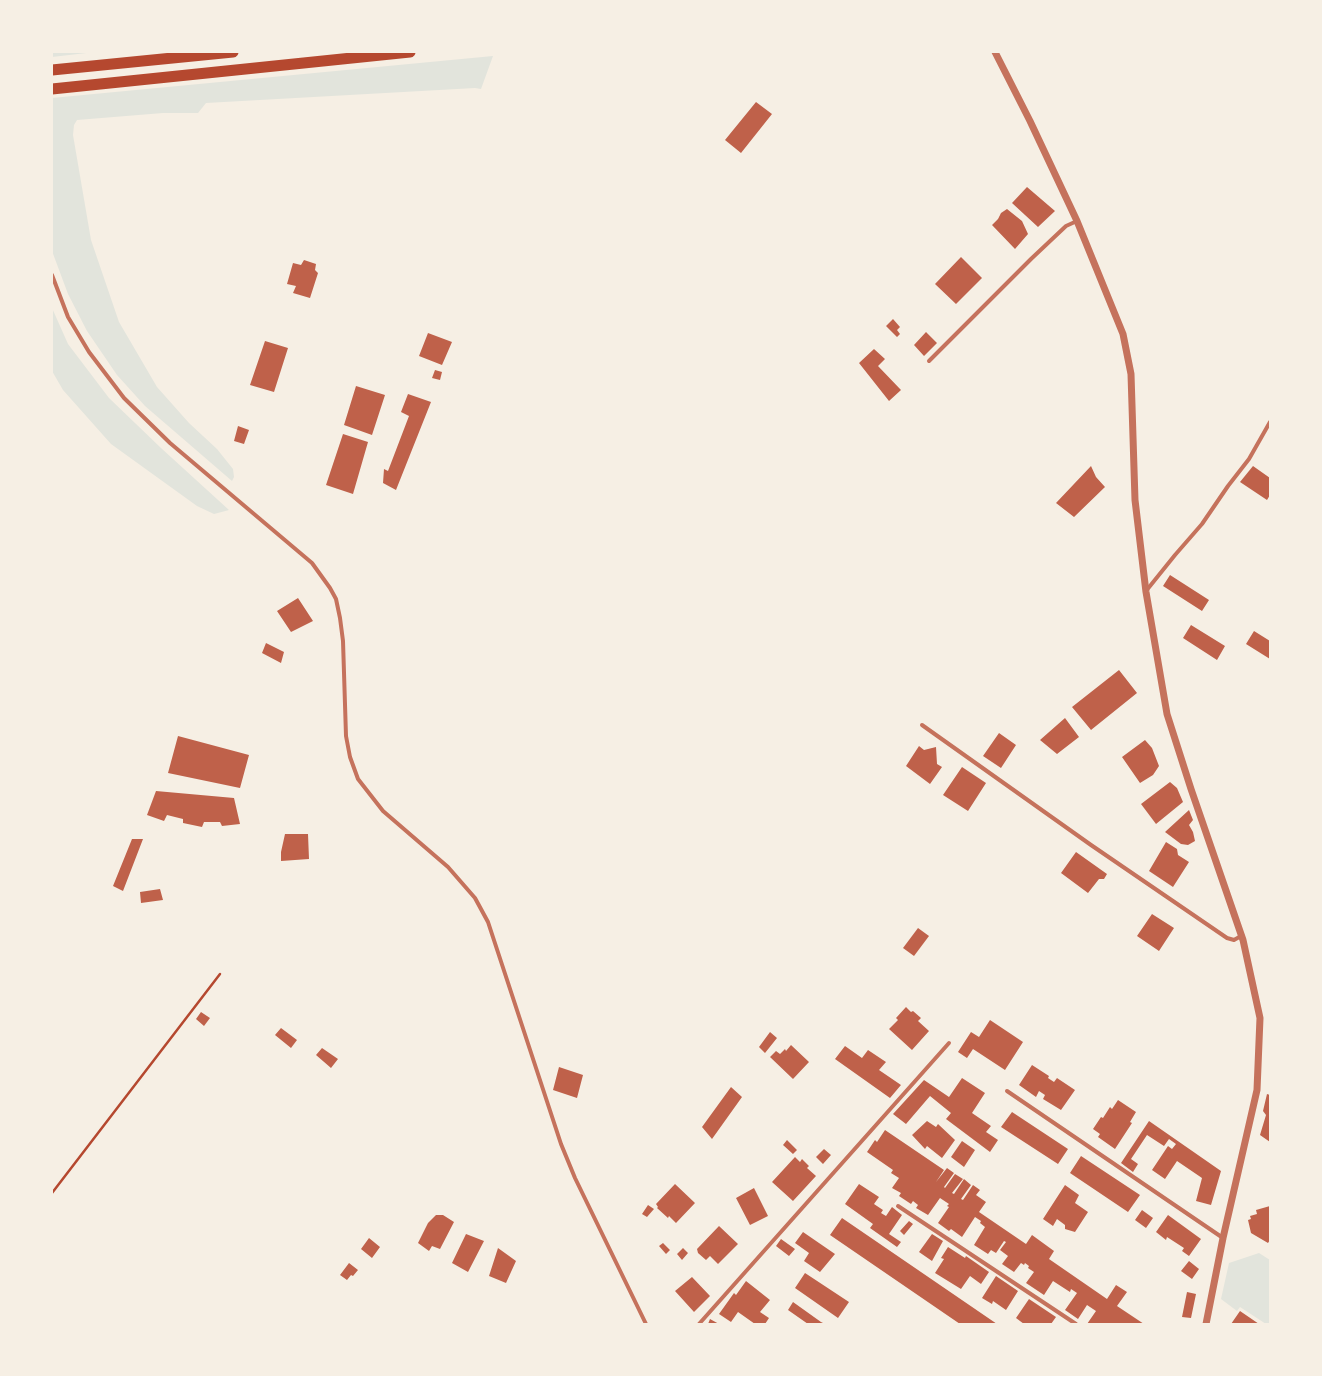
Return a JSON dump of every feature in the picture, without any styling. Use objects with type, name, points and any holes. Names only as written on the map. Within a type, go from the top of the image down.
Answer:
[{"type":"highway","points":[[52,70],[233,52]]},
{"type":"highway","points":[[52,89],[410,52]]},
{"type":"street","points":[[995,52],[1030,121],[1077,221],[1123,334],[1131,374],[1135,500],[1146,592],[1167,714],[1190,789],[1241,936],[1260,1018],[1257,1090],[1223,1238],[1206,1324]]},
{"type":"street","points":[[929,361],[1031,259],[1066,226],[1077,221]]},
{"type":"street","points":[[52,275],[68,317],[88,352],[124,398],[170,443],[312,563],[330,588],[336,599],[343,641],[346,736],[350,757],[358,779],[382,811],[448,867],[475,898],[488,922],[561,1144],[579,1185],[646,1324]]},
{"type":"street","points":[[1146,592],[1175,554],[1202,524],[1249,459],[1270,422]]},
{"type":"street","points":[[922,725],[1091,845],[1227,938],[1234,940],[1241,936]]},
{"type":"street","points":[[699,1324],[949,1043]]},
{"type":"street","points":[[1006,1091],[1223,1238]]},
{"type":"street","points":[[898,1206],[1076,1324]]},
{"type":"path","points":[[52,1193],[220,974]]},
{"type":"shaded area","points":[[52,52],[95,52],[52,57]]},
{"type":"shaded area","points":[[493,56],[481,89],[475,88],[206,103],[198,113],[163,113],[77,120],[74,125],[73,135],[91,240],[119,322],[157,387],[189,423],[217,449],[233,469],[234,477],[232,481],[145,406],[117,375],[87,331],[68,294],[52,251],[52,98]]},
{"type":"shaded area","points":[[52,308],[68,344],[109,398],[229,510],[214,514],[197,506],[111,444],[63,390],[52,371]]},
{"type":"shaded area","points":[[1259,1253],[1270,1260],[1270,1324],[1266,1324],[1240,1307],[1237,1311],[1221,1299],[1229,1263]]},
{"type":"building","points":[[756,102],[772,114],[741,153],[725,140]]},
{"type":"building","points":[[1027,187],[1055,211],[1038,227],[1012,203]]},
{"type":"building","points":[[1007,209],[1022,221],[1028,234],[1015,249],[992,225],[1001,213]]},
{"type":"building","points":[[961,257],[982,278],[956,304],[935,284]]},
{"type":"building","points":[[304,260],[316,264],[315,270],[318,273],[310,298],[293,293],[296,286],[287,284],[293,263],[301,265]]},
{"type":"building","points":[[893,319],[900,327],[897,330],[900,334],[897,337],[886,326]]},
{"type":"building","points":[[926,332],[937,343],[924,356],[914,345]]},
{"type":"building","points":[[428,333],[452,342],[442,365],[419,356]]},
{"type":"building","points":[[265,341],[288,348],[274,392],[250,385]]},
{"type":"building","points":[[874,349],[885,359],[878,366],[901,390],[889,401],[859,363]]},
{"type":"building","points":[[435,370],[442,372],[440,380],[432,378]]},
{"type":"building","points":[[356,386],[385,395],[372,435],[344,425]]},
{"type":"building","points":[[408,394],[431,402],[396,490],[383,483],[384,469],[388,471],[409,416],[401,412]]},
{"type":"building","points":[[238,426],[249,430],[244,444],[234,441]]},
{"type":"building","points":[[343,434],[368,442],[353,494],[326,485]]},
{"type":"building","points":[[1091,466],[1096,477],[1105,487],[1074,517],[1056,503]]},
{"type":"building","points":[[1253,466],[1270,478],[1270,495],[1267,500],[1240,482]]},
{"type":"building","points":[[1170,575],[1209,600],[1202,611],[1163,586]]},
{"type":"building","points":[[298,598],[313,621],[291,632],[277,611]]},
{"type":"building","points":[[1191,625],[1225,646],[1217,660],[1183,638]]},
{"type":"building","points":[[1254,631],[1270,641],[1270,659],[1246,644]]},
{"type":"building","points":[[266,643],[284,652],[281,663],[262,653]]},
{"type":"building","points":[[1119,670],[1137,693],[1091,730],[1072,707]]},
{"type":"building","points":[[1065,718],[1079,737],[1057,754],[1040,740]]},
{"type":"building","points":[[999,733],[1016,745],[1001,768],[983,756]]},
{"type":"building","points":[[178,736],[249,755],[240,788],[168,773]]},
{"type":"building","points":[[1145,740],[1152,748],[1159,766],[1153,775],[1140,783],[1122,757]]},
{"type":"building","points":[[919,746],[924,750],[936,747],[937,764],[942,767],[930,784],[906,766]]},
{"type":"building","points":[[962,767],[986,783],[968,811],[943,795]]},
{"type":"building","points":[[1170,782],[1177,788],[1183,802],[1156,824],[1141,804]]},
{"type":"building","points":[[156,791],[234,798],[240,824],[222,826],[220,822],[204,822],[202,827],[183,823],[183,819],[167,815],[164,821],[147,815]]},
{"type":"building","points":[[1189,810],[1193,820],[1189,825],[1193,832],[1195,841],[1188,845],[1181,844],[1165,832]]},
{"type":"building","points":[[285,834],[308,834],[309,859],[281,861],[281,852]]},
{"type":"building","points":[[132,839],[143,839],[123,891],[113,886]]},
{"type":"building","points":[[1166,842],[1177,849],[1178,855],[1189,862],[1173,887],[1149,871]]},
{"type":"building","points":[[1076,852],[1107,874],[1104,879],[1099,879],[1088,893],[1061,873]]},
{"type":"building","points":[[160,889],[163,900],[141,903],[140,892]]},
{"type":"building","points":[[1152,914],[1174,928],[1159,951],[1137,936]]},
{"type":"building","points":[[918,928],[929,936],[914,956],[903,948]]},
{"type":"building","points":[[906,1007],[921,1018],[918,1021],[929,1031],[912,1050],[889,1029],[898,1020],[896,1018]]},
{"type":"building","points":[[201,1012],[210,1018],[204,1026],[196,1019]]},
{"type":"building","points":[[990,1020],[1023,1042],[1005,1070],[973,1049],[967,1058],[958,1052],[971,1032],[979,1037]]},
{"type":"building","points":[[281,1028],[297,1040],[291,1048],[275,1035]]},
{"type":"building","points":[[770,1032],[777,1038],[765,1053],[759,1047]]},
{"type":"building","points":[[791,1045],[809,1062],[793,1079],[770,1057],[776,1051],[780,1054],[785,1049],[786,1051]]},
{"type":"building","points":[[845,1046],[862,1058],[868,1050],[886,1062],[879,1070],[901,1085],[890,1098],[835,1059]]},
{"type":"building","points":[[322,1048],[338,1059],[331,1068],[316,1055]]},
{"type":"building","points":[[1032,1065],[1049,1076],[1048,1078],[1054,1082],[1057,1078],[1075,1090],[1061,1110],[1043,1099],[1045,1095],[1039,1091],[1036,1097],[1019,1085]]},
{"type":"building","points":[[559,1067],[583,1075],[577,1098],[553,1090]]},
{"type":"building","points":[[962,1078],[985,1093],[972,1113],[991,1126],[986,1132],[998,1140],[990,1152],[946,1119],[951,1113],[930,1096],[906,1124],[893,1114],[924,1080],[949,1097]]},
{"type":"building","points":[[731,1087],[742,1097],[712,1139],[702,1127]]},
{"type":"building","points":[[1267,1094],[1270,1095],[1270,1142],[1260,1135],[1266,1115],[1263,1111]]},
{"type":"building","points":[[1118,1100],[1136,1112],[1130,1122],[1132,1123],[1115,1149],[1098,1137],[1100,1134],[1093,1129],[1101,1117],[1103,1118],[1110,1107],[1112,1109]]},
{"type":"building","points":[[1012,1112],[1068,1149],[1058,1164],[1001,1127]]},
{"type":"building","points":[[927,1121],[936,1127],[938,1124],[955,1140],[942,1158],[927,1146],[925,1149],[912,1135]]},
{"type":"building","points":[[1149,1121],[1221,1171],[1211,1205],[1196,1201],[1202,1178],[1177,1161],[1165,1179],[1152,1170],[1168,1146],[1172,1149],[1176,1144],[1169,1139],[1164,1146],[1147,1135],[1131,1159],[1138,1164],[1133,1172],[1121,1163]]},
{"type":"building","points":[[885,1130],[944,1170],[936,1182],[947,1168],[954,1173],[944,1187],[945,1188],[955,1174],[963,1179],[952,1193],[954,1194],[964,1179],[971,1185],[961,1199],[963,1200],[973,1185],[980,1190],[976,1195],[986,1202],[979,1212],[1026,1244],[1032,1235],[1054,1251],[1049,1259],[1107,1299],[1116,1285],[1127,1292],[1117,1306],[1144,1324],[1087,1324],[1096,1311],[1087,1305],[1078,1319],[1065,1310],[1077,1293],[1071,1289],[1070,1292],[1053,1281],[1044,1295],[1026,1283],[1034,1272],[1028,1268],[1029,1266],[1025,1263],[1024,1265],[1021,1263],[1014,1272],[1002,1264],[1008,1256],[1000,1250],[1006,1242],[1004,1241],[996,1253],[991,1250],[988,1254],[974,1245],[985,1227],[980,1223],[981,1221],[975,1217],[962,1237],[951,1229],[949,1231],[938,1223],[949,1207],[947,1206],[949,1204],[940,1198],[928,1215],[916,1208],[918,1205],[913,1201],[911,1204],[899,1196],[901,1193],[892,1188],[899,1178],[891,1173],[893,1170],[867,1152],[875,1140],[877,1142]]},
{"type":"building","points":[[787,1140],[797,1150],[793,1154],[783,1145]]},
{"type":"building","points":[[962,1141],[975,1150],[964,1167],[951,1157]]},
{"type":"building","points":[[824,1149],[831,1155],[823,1164],[816,1157]]},
{"type":"building","points":[[1081,1156],[1140,1195],[1128,1212],[1070,1173]]},
{"type":"building","points":[[795,1157],[800,1162],[802,1159],[809,1166],[807,1168],[816,1176],[793,1201],[772,1182]]},
{"type":"building","points":[[675,1184],[695,1203],[676,1223],[657,1208],[658,1207],[656,1204]]},
{"type":"building","points":[[859,1184],[879,1197],[874,1204],[883,1210],[881,1213],[886,1216],[892,1207],[902,1215],[889,1234],[901,1242],[897,1247],[870,1228],[873,1224],[845,1204]]},
{"type":"building","points":[[1065,1185],[1079,1195],[1075,1203],[1088,1212],[1075,1232],[1065,1229],[1065,1225],[1057,1219],[1053,1226],[1043,1219]]},
{"type":"building","points":[[754,1188],[768,1216],[750,1225],[736,1198]]},
{"type":"building","points":[[648,1205],[654,1209],[647,1217],[642,1214]]},
{"type":"building","points":[[1270,1206],[1270,1240],[1268,1243],[1251,1233],[1248,1220],[1251,1219],[1250,1216],[1257,1214],[1256,1210]]},
{"type":"building","points":[[1142,1210],[1153,1218],[1146,1228],[1135,1220]]},
{"type":"building","points":[[436,1215],[443,1215],[454,1222],[440,1249],[432,1246],[429,1251],[418,1243],[428,1223]]},
{"type":"building","points":[[1168,1215],[1201,1239],[1189,1256],[1182,1251],[1184,1248],[1167,1237],[1166,1240],[1156,1232]]},
{"type":"building","points":[[842,1218],[997,1324],[960,1324],[830,1235]]},
{"type":"building","points":[[909,1221],[913,1224],[904,1235],[900,1231]]},
{"type":"building","points":[[719,1226],[738,1244],[718,1264],[710,1256],[706,1260],[698,1253],[697,1249]]},
{"type":"building","points":[[803,1232],[835,1254],[820,1272],[804,1261],[809,1253],[795,1243]]},
{"type":"building","points":[[466,1234],[484,1241],[468,1272],[452,1263]]},
{"type":"building","points":[[932,1234],[943,1241],[932,1261],[919,1252]]},
{"type":"building","points":[[369,1238],[380,1247],[372,1258],[361,1249]]},
{"type":"building","points":[[781,1239],[795,1249],[789,1256],[776,1246]]},
{"type":"building","points":[[663,1243],[670,1250],[666,1254],[659,1246]]},
{"type":"building","points":[[948,1247],[965,1258],[966,1256],[989,1272],[981,1284],[970,1276],[961,1289],[935,1273],[944,1259],[941,1258]]},
{"type":"building","points":[[498,1248],[516,1261],[506,1283],[489,1276]]},
{"type":"building","points":[[683,1248],[688,1253],[682,1260],[677,1254]]},
{"type":"building","points":[[1189,1261],[1199,1269],[1192,1279],[1181,1271]]},
{"type":"building","points":[[349,1263],[358,1270],[347,1280],[340,1275]]},
{"type":"building","points":[[805,1273],[849,1302],[838,1318],[795,1288]]},
{"type":"building","points":[[996,1276],[1018,1291],[1006,1310],[993,1301],[992,1304],[982,1298]]},
{"type":"building","points":[[692,1277],[710,1296],[694,1312],[675,1291]]},
{"type":"building","points":[[746,1281],[770,1300],[760,1312],[769,1318],[765,1324],[755,1324],[738,1312],[731,1322],[719,1314],[734,1293],[736,1295]]},
{"type":"building","points":[[1187,1292],[1196,1294],[1191,1318],[1182,1317]]},
{"type":"building","points":[[1029,1299],[1056,1317],[1051,1324],[1024,1324],[1016,1318]]},
{"type":"building","points":[[793,1302],[825,1324],[808,1324],[788,1310]]},
{"type":"building","points":[[1240,1311],[1259,1324],[1231,1324]]},
{"type":"building","points":[[710,1319],[719,1324],[708,1324]]}]
